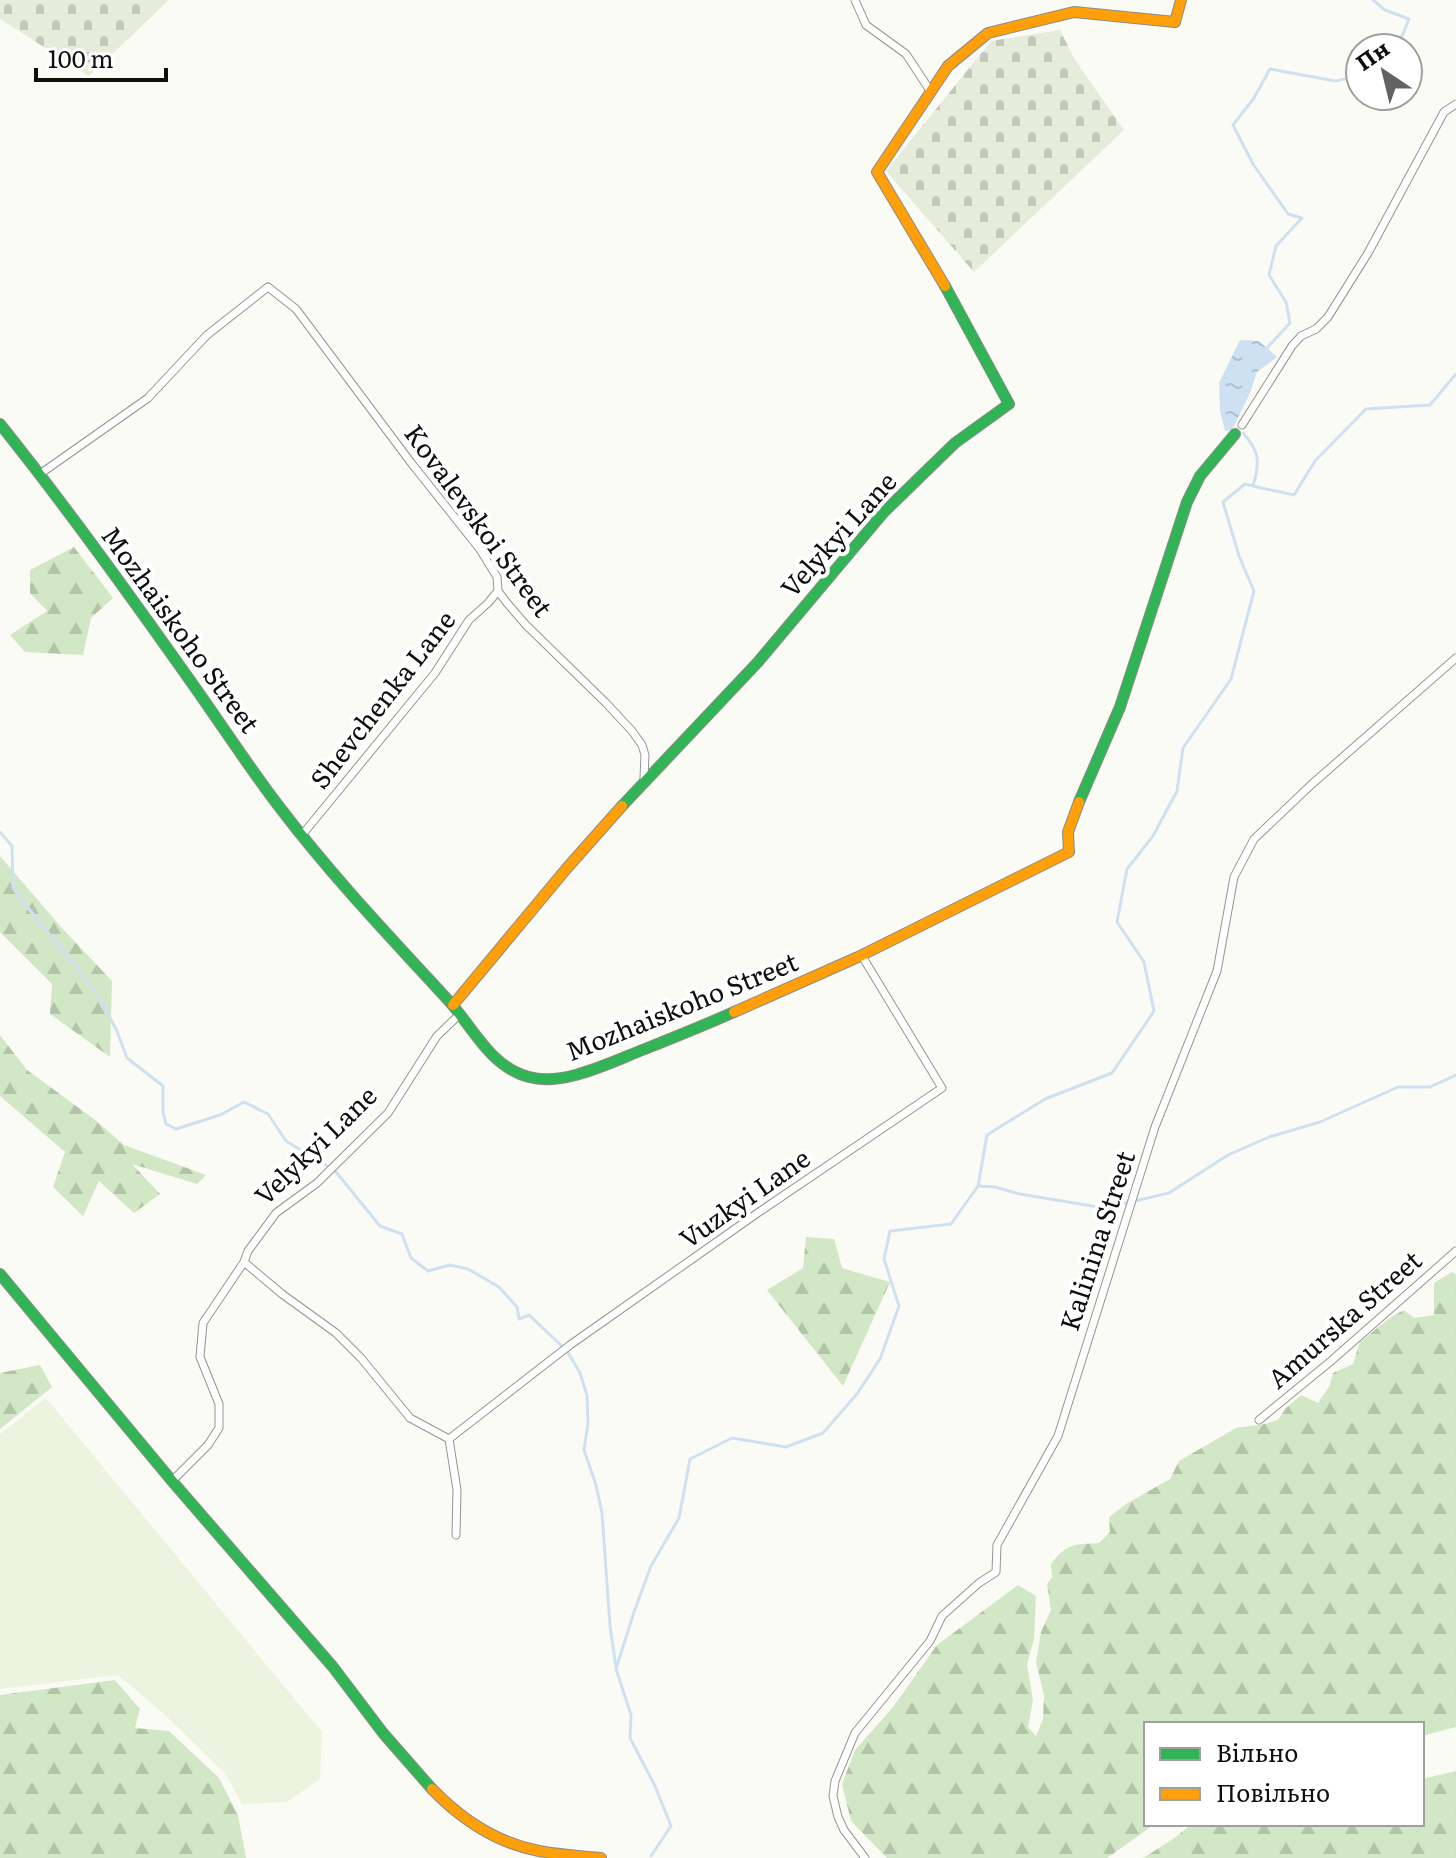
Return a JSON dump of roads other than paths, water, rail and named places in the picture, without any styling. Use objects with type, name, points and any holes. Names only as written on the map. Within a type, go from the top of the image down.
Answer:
[{"type":"street","points":[[855,0],[866,25],[906,54],[931,92]]},
{"type":"street","name":"Velykyi Lane","points":[[453,1005],[567,868],[644,780],[758,662],[884,512],[955,443],[1009,404],[956,304],[877,172],[948,66],[988,33],[1074,12],[1175,22],[1181,0]]},
{"type":"street","name":"Mozhaiskoho Street","points":[[0,424],[189,678],[280,808],[364,909],[453,1005],[484,1045],[509,1068],[531,1078],[564,1079],[709,1024],[862,956],[1069,852],[1068,832],[1120,707],[1187,502],[1200,476],[1238,430],[1292,346],[1328,317],[1368,253],[1444,112],[1456,104]]},
{"type":"street","name":"Kovalevskoi Street","points":[[40,474],[148,398],[207,335],[268,287],[296,309],[479,548],[497,577],[498,591],[526,625],[632,731],[645,755],[644,780]]},
{"type":"street","name":"Shevchenka Lane","points":[[302,835],[435,673],[469,620],[498,591]]},
{"type":"street","name":"Kalinina Street","points":[[865,1858],[838,1817],[833,1796],[835,1781],[855,1733],[930,1641],[942,1616],[996,1572],[997,1545],[1058,1436],[1155,1127],[1217,971],[1234,877],[1254,839],[1456,658]]},
{"type":"street","name":"Vuzkyi Lane","points":[[449,1439],[570,1345],[942,1088],[862,956]]},
{"type":"street","name":"Velykyi Lane","points":[[172,1481],[208,1445],[219,1428],[219,1404],[200,1357],[203,1323],[276,1213],[317,1183],[388,1113],[437,1036],[459,1015]]},
{"type":"street","name":"Amurska Street","points":[[1259,1420],[1456,1251]]},
{"type":"street","points":[[244,1262],[336,1333],[361,1358],[410,1418],[449,1439],[457,1490],[456,1535]]},
{"type":"street","points":[[0,1274],[172,1481],[333,1667],[383,1733],[450,1807],[480,1829],[537,1851],[601,1858]]},
{"type":"water","points":[[1240,340],[1259,341],[1277,357],[1257,372],[1234,426],[1225,431],[1220,411],[1219,383]]},
{"type":"waterway","points":[[1373,0],[1385,10],[1409,19],[1404,32]]},
{"type":"waterway","points":[[1266,349],[1290,323],[1286,302],[1269,275],[1276,246],[1302,218],[1288,214],[1253,164],[1233,125],[1254,98],[1270,69],[1335,81],[1344,79]]},
{"type":"waterway","points":[[1253,486],[1294,495],[1315,461],[1366,409],[1430,405],[1456,374]]},
{"type":"waterway","points":[[651,1856],[671,1826],[630,1738],[631,1715],[616,1669],[651,1566],[679,1518],[690,1459],[732,1438],[786,1447],[823,1433],[857,1394],[880,1359],[899,1306],[884,1259],[890,1231],[951,1224],[978,1186],[987,1135],[1045,1099],[1112,1073],[1154,1011],[1144,962],[1117,922],[1127,869],[1153,836],[1177,791],[1183,748],[1231,679],[1254,591],[1239,556],[1223,502],[1245,484],[1253,486],[1257,458],[1243,433]]},
{"type":"waterway","points":[[0,832],[12,846],[13,888],[101,1001],[127,1058],[163,1086],[166,1124],[176,1129],[220,1115],[244,1102],[268,1114],[286,1141],[329,1167]]},
{"type":"waterway","points":[[979,1186],[1098,1207],[1122,1204],[1169,1193],[1228,1155],[1269,1137],[1320,1122],[1398,1087],[1430,1087],[1456,1075]]},
{"type":"waterway","points":[[336,1172],[380,1226],[402,1234],[411,1258],[428,1271],[450,1265],[468,1269],[499,1287],[517,1307],[519,1319],[529,1315],[563,1347]]},
{"type":"waterway","points":[[567,1351],[580,1373],[587,1395],[588,1423],[584,1450],[602,1513],[616,1667]]}]
